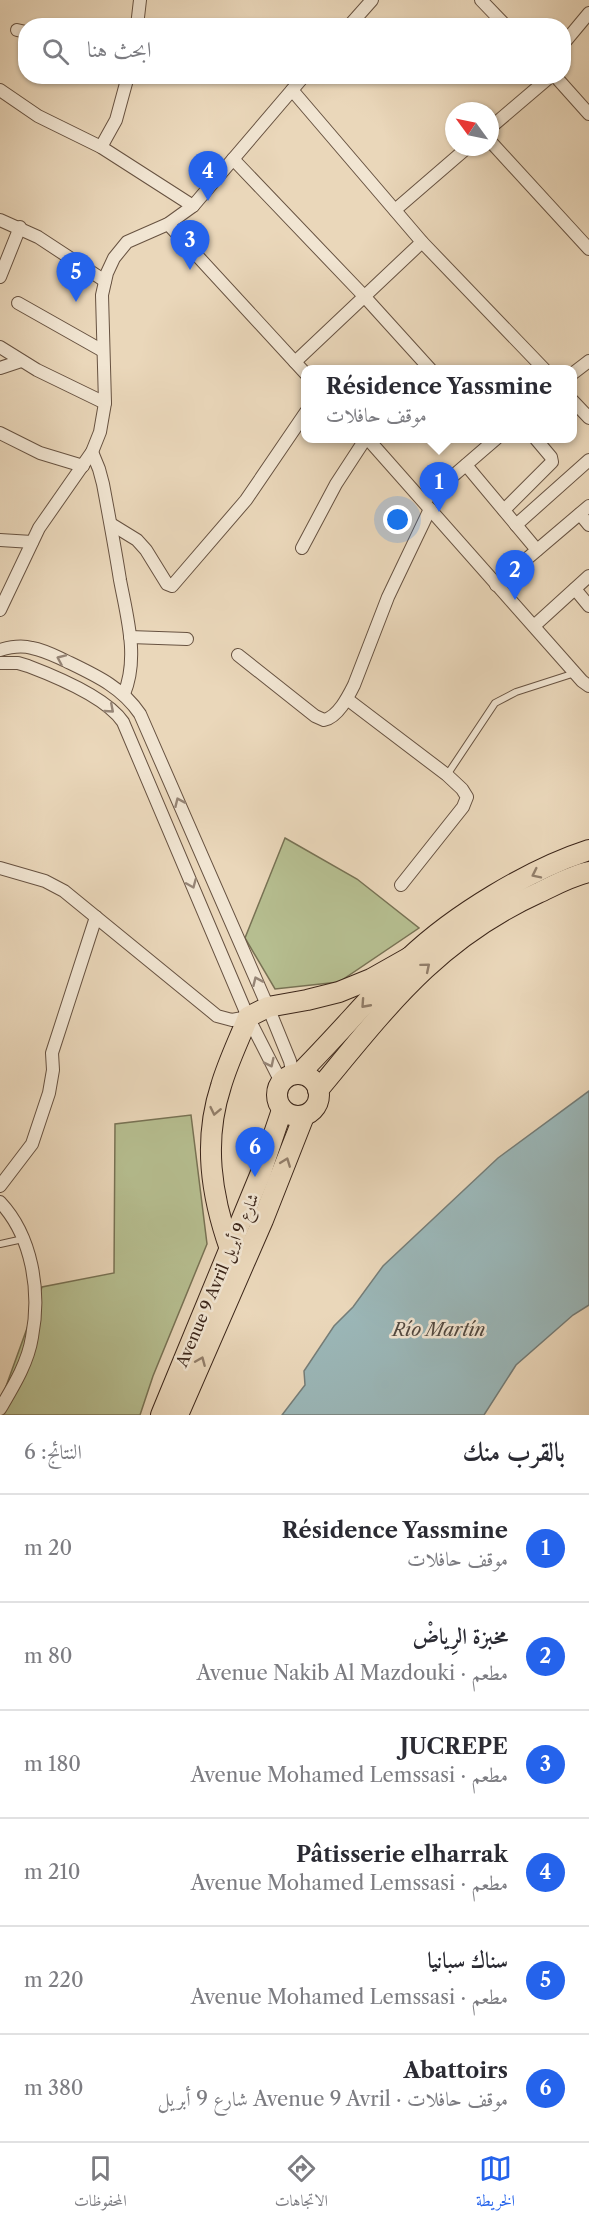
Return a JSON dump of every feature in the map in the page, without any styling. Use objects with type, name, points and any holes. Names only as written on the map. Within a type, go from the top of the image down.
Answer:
[{"type":"highway","points":[[291,1077],[410,957],[435,935],[471,909],[574,855],[589,850]]},
{"type":"highway","name":"Avenue 9 Avril شارع 9 أبريل","points":[[178,1415],[263,1220],[304,1116],[316,1106],[318,1090],[397,996],[417,975],[460,938],[512,905],[589,872]]},
{"type":"highway","points":[[230,1249],[219,1218],[213,1190],[211,1135],[220,1089],[248,1017],[268,1007],[339,992],[371,979],[410,957]]},
{"type":"highway","points":[[291,1077],[309,1077],[318,1090]]},
{"type":"highway","name":"Avenue 9 Avril شارع 9 أبريل","points":[[161,1415],[260,1175],[282,1110],[276,1096],[291,1077]]},
{"type":"highway","points":[[282,1110],[295,1116],[304,1116]]},
{"type":"street","points":[[138,18],[140,0]]},
{"type":"street","points":[[356,18],[372,0]]},
{"type":"street","points":[[481,0],[498,18]]},
{"type":"street","points":[[571,35],[589,13]]},
{"type":"street","points":[[101,147],[116,120],[126,84]]},
{"type":"street","points":[[0,610],[39,528],[92,452],[100,432],[105,403],[102,308],[105,281],[114,258],[127,242],[168,224],[192,206],[297,84]]},
{"type":"street","points":[[499,121],[543,84]]},
{"type":"street","points":[[561,84],[589,114]]},
{"type":"street","points":[[0,90],[38,116],[101,147],[192,206]]},
{"type":"street","points":[[292,90],[422,242],[541,365]]},
{"type":"street","points":[[499,151],[589,249]]},
{"type":"street","points":[[394,210],[457,156]]},
{"type":"street","points":[[233,159],[427,365]]},
{"type":"street","points":[[0,220],[38,237],[105,281]]},
{"type":"street","points":[[168,224],[301,369]]},
{"type":"street","points":[[0,277],[20,227]]},
{"type":"street","points":[[295,362],[422,242]]},
{"type":"street","points":[[18,303],[102,351]]},
{"type":"street","points":[[0,347],[21,361],[105,403]]},
{"type":"street","points":[[577,370],[589,360]]},
{"type":"street","points":[[0,368],[21,361]]},
{"type":"street","points":[[577,404],[589,418]]},
{"type":"street","points":[[111,524],[142,545],[167,584],[172,586],[246,500],[301,419]]},
{"type":"street","points":[[0,433],[40,453],[82,466]]},
{"type":"street","points":[[302,548],[336,484],[363,443]]},
{"type":"street","points":[[371,443],[582,680]]},
{"type":"street","points":[[238,655],[320,719],[328,720],[347,699],[427,505],[491,443]]},
{"type":"street","points":[[504,510],[552,462],[551,457],[539,443]]},
{"type":"street","points":[[92,452],[99,469],[111,524],[130,637],[131,663],[124,694]]},
{"type":"street","points":[[516,525],[589,460]]},
{"type":"street","points":[[466,465],[537,550]]},
{"type":"street","points":[[496,585],[584,510],[589,525]]},
{"type":"street","points":[[0,540],[32,542]]},
{"type":"street","points":[[534,626],[589,576]]},
{"type":"street","points":[[575,589],[589,606]]},
{"type":"street","points":[[130,637],[187,639]]},
{"type":"street","points":[[0,650],[19,646],[42,651],[98,676],[124,694],[140,714],[268,1007],[290,1061],[291,1077]]},
{"type":"street","points":[[0,663],[18,663],[38,670],[99,699],[123,722],[248,1017],[291,1077]]},
{"type":"street","points":[[347,699],[447,775],[465,792],[466,801],[401,885]]},
{"type":"street","points":[[0,868],[57,887],[217,1016],[232,1020],[248,1017]]},
{"type":"street","points":[[0,1186],[32,1144],[49,1093],[53,1070],[52,1053],[96,917]]},
{"type":"street","points":[[0,1202],[19,1228],[23,1239],[31,1263],[35,1303],[32,1338],[24,1364],[0,1409]]},
{"type":"lane","points":[[447,775],[495,703],[516,692],[582,680]]},
{"type":"lane","points":[[0,1244],[23,1239]]},
{"type":"green space","points":[[285,838],[357,879],[419,928],[339,982],[275,989],[245,938]]},
{"type":"green space","points":[[191,1115],[207,1244],[153,1376],[140,1415],[0,1415],[0,1403],[42,1287],[114,1273],[115,1124]]},
{"type":"water","name":"Río Martín","points":[[589,1091],[589,1305],[573,1315],[516,1365],[484,1415],[282,1415],[305,1385],[304,1371],[334,1326],[353,1307],[383,1266],[498,1158]]},
{"type":"place","name":"Pâtisserie elharrak","points":[[208,201]]},
{"type":"place","name":"JUCREPE","points":[[190,270]]},
{"type":"place","name":"سناك سبانيا","points":[[76,302]]},
{"type":"place","name":"Résidence Yassmine","points":[[439,512]]},
{"type":"place","name":"مخبزة الرِياضْ","points":[[515,600]]},
{"type":"place","name":"Abattoirs","points":[[255,1177]]}]
